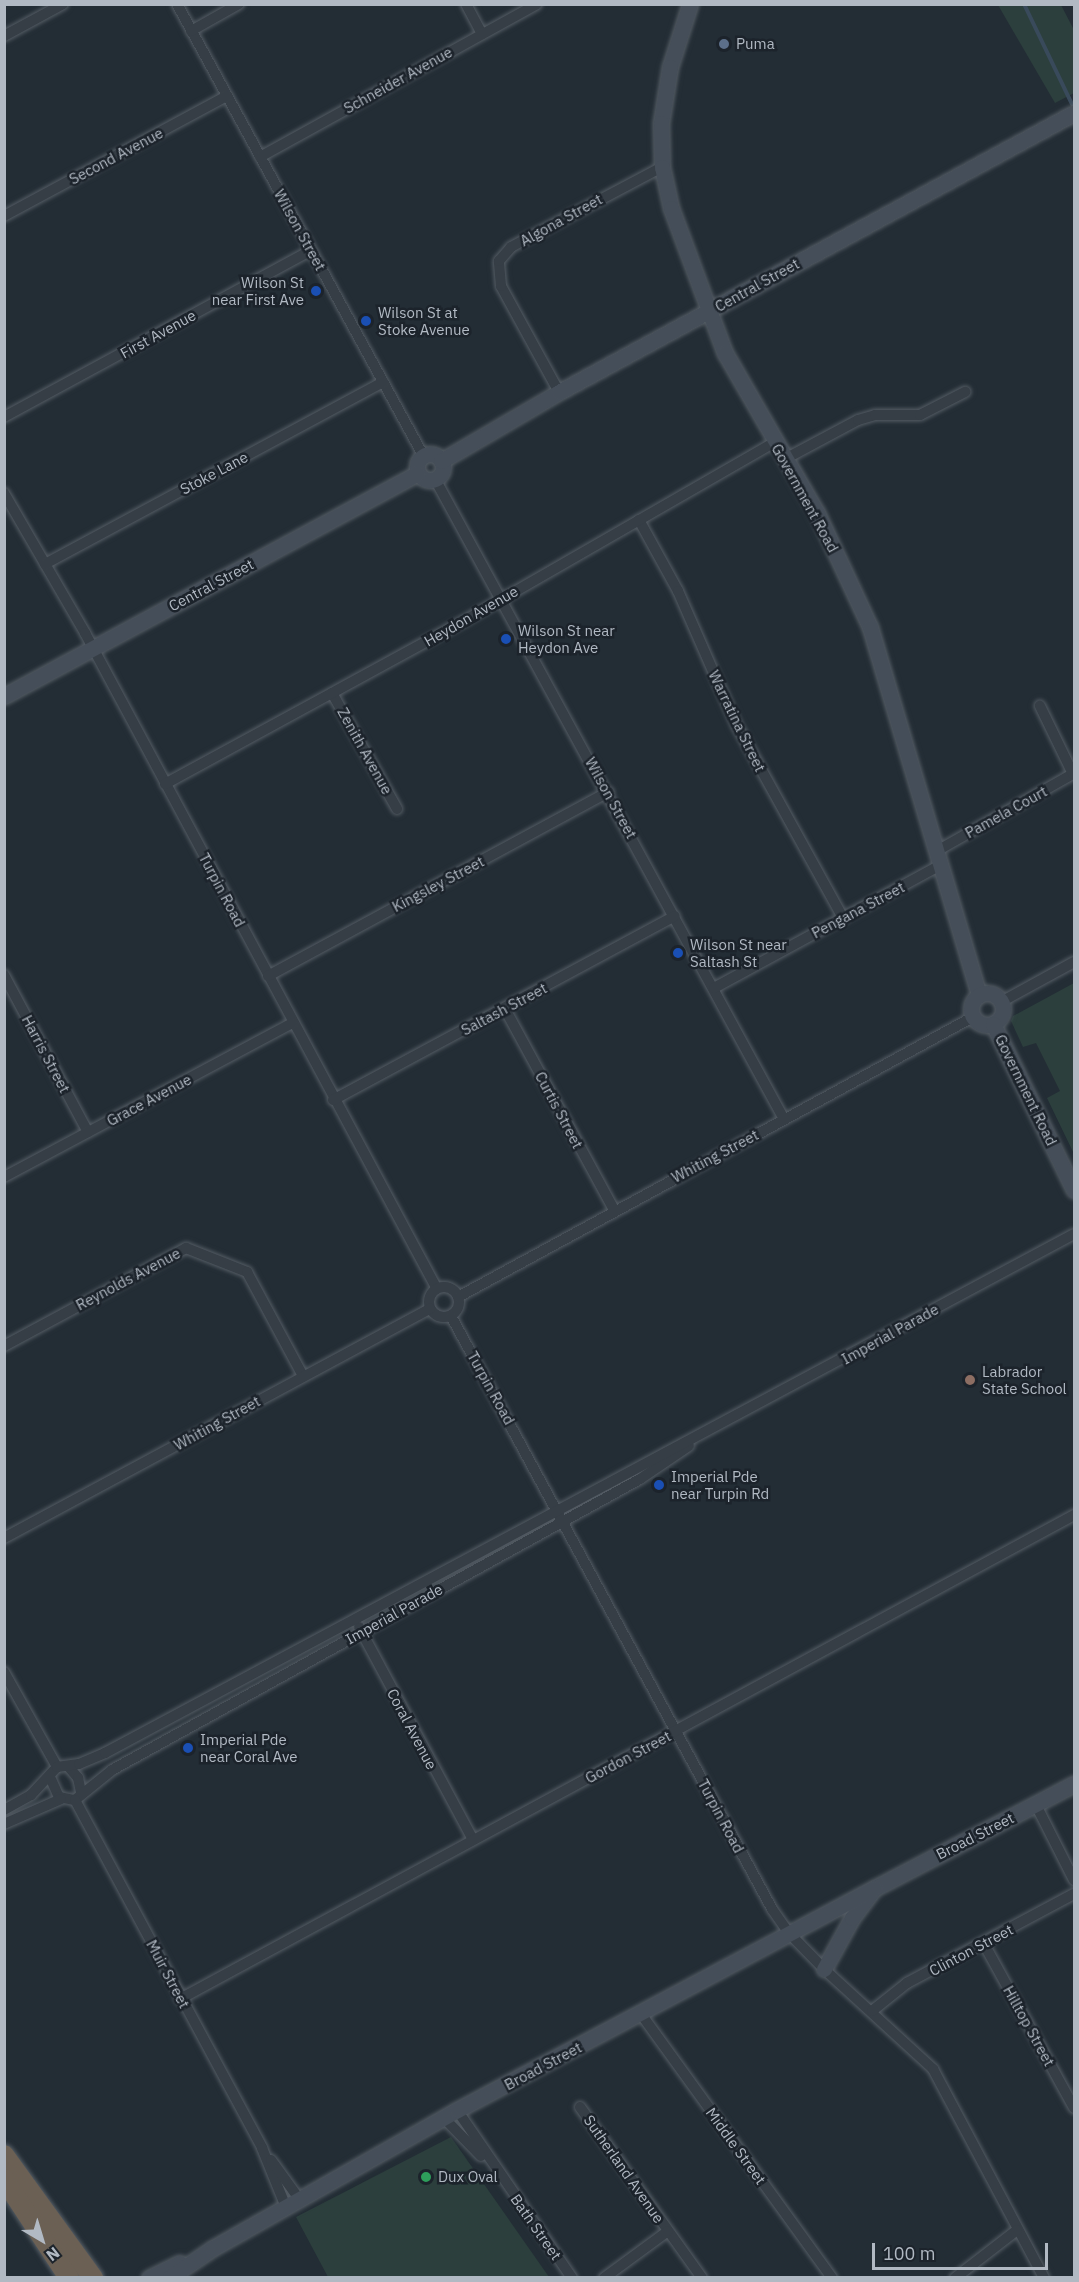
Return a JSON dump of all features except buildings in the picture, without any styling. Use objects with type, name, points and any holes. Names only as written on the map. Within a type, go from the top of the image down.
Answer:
[{"type":"highway","points":[[4,2155],[93,2277]]},
{"type":"highway","points":[[4,2179],[69,2277]]},
{"type":"main road","name":"Government Road","points":[[690,4],[664,98],[662,167],[670,208],[707,313],[775,442],[816,513],[870,627],[979,995]]},
{"type":"main road","name":"Central Street","points":[[441,460],[559,392],[1072,114]]},
{"type":"main road","points":[[423,455],[435,455],[441,460],[443,469],[435,479],[428,480],[418,473],[418,461],[423,455]]},
{"type":"main road","name":"Central Street","points":[[4,696],[418,473]]},
{"type":"main road","points":[[989,993],[1001,1002],[1000,1017],[993,1024],[981,1024],[973,1017],[972,1005],[979,995],[989,993]]},
{"type":"main road","name":"Government Road","points":[[993,1024],[1074,1190]]},
{"type":"main road","name":"Broad Street","points":[[169,2277],[213,2248],[451,2114],[1074,1784]]},
{"type":"main road","name":"Broad Street","points":[[825,1969],[852,1918],[875,1888]]},
{"type":"main road","name":"Broad Street","points":[[149,2277],[213,2248]]},
{"type":"street","points":[[4,36],[63,4]]},
{"type":"street","name":"Wilson Street","points":[[177,4],[423,455]]},
{"type":"street","points":[[192,31],[238,4]]},
{"type":"street","points":[[466,4],[482,34]]},
{"type":"street","name":"Schneider Avenue","points":[[260,157],[537,4]]},
{"type":"street","name":"Second Avenue","points":[[4,216],[227,96]]},
{"type":"street","name":"Algona Street","points":[[559,392],[501,286],[497,273],[499,261],[511,248],[662,167]]},
{"type":"street","name":"First Avenue","points":[[4,417],[311,250]]},
{"type":"street","name":"Stoke Lane","points":[[45,564],[383,382]]},
{"type":"street","points":[[785,459],[858,420],[875,415],[920,414],[965,392]]},
{"type":"street","name":"Heydon Avenue","points":[[165,784],[501,599],[775,442]]},
{"type":"street","name":"Wilson Street","points":[[435,479],[608,792],[784,1119]]},
{"type":"street","name":"Turpin Road","points":[[4,493],[93,648],[333,1100],[437,1289]]},
{"type":"street","name":"Warratina Street","points":[[639,520],[678,591],[736,724],[843,918]]},
{"type":"street","name":"Zenith Avenue","points":[[332,693],[397,808]]},
{"type":"street","name":"Pamela Court","points":[[937,859],[1073,774],[1040,706]]},
{"type":"street","name":"Kingsley Street","points":[[268,976],[608,792]]},
{"type":"street","name":"Pengana Street","points":[[714,988],[843,918],[937,859]]},
{"type":"street","name":"Saltash Street","points":[[333,1100],[675,916]]},
{"type":"street","points":[[1001,1002],[1074,962]]},
{"type":"street","name":"Harris Street","points":[[4,975],[88,1132]]},
{"type":"street","name":"Curtis Street","points":[[505,1009],[614,1210]]},
{"type":"street","name":"Whiting Street","points":[[458,1297],[614,1210],[973,1017]]},
{"type":"street","name":"Grace Avenue","points":[[4,1177],[294,1023]]},
{"type":"street","name":"Imperial Parade","points":[[62,1767],[105,1753],[557,1509],[706,1434],[1074,1234]]},
{"type":"street","name":"Reynolds Avenue","points":[[4,1346],[186,1248],[247,1272],[303,1376]]},
{"type":"street","points":[[449,1288],[458,1297],[458,1307],[451,1316],[442,1317],[430,1309],[430,1298],[437,1289],[449,1288]]},
{"type":"street","name":"Whiting Street","points":[[4,1538],[430,1309]]},
{"type":"street","name":"Turpin Road","points":[[451,1316],[564,1521],[759,1887],[789,1933],[933,2069],[1044,2277]]},
{"type":"street","name":"Imperial Parade","points":[[78,1796],[112,1770],[648,1474],[706,1434]]},
{"type":"street","name":"Gordon Street","points":[[180,1999],[472,1838],[676,1732],[1074,1515]]},
{"type":"street","name":"Coral Avenue","points":[[354,1618],[472,1838]]},
{"type":"street","points":[[266,1665],[274,1681]]},
{"type":"street","points":[[4,1672],[62,1767],[31,1795],[4,1810]]},
{"type":"street","name":"Muir Street","points":[[62,1767],[78,1778],[78,1796],[180,1999],[262,2148],[286,2207]]},
{"type":"street","points":[[50,1777],[61,1799]]},
{"type":"street","points":[[4,1824],[61,1799],[78,1796]]},
{"type":"street","points":[[1036,1804],[1074,1880]]},
{"type":"street","name":"Clinton Street","points":[[872,2011],[907,1983],[1074,1894]]},
{"type":"street","name":"Hilltop Street","points":[[984,1944],[1074,2108]]},
{"type":"street","name":"Middle Street","points":[[641,2014],[832,2277]]},
{"type":"street","name":"Sutherland Avenue","points":[[580,2107],[702,2277]]},
{"type":"street","name":"Bath Street","points":[[451,2114],[501,2176],[572,2277]]},
{"type":"street","name":"Muir Street","points":[[262,2148],[300,2199]]},
{"type":"street","points":[[955,2277],[1017,2230]]},
{"type":"street","name":"Sutherland Avenue","points":[[604,2277],[668,2231]]},
{"type":"green space","points":[[998,5],[1061,5],[1074,30],[1074,93],[1055,103]]},
{"type":"green space","points":[[1074,983],[1074,1154],[1047,1098],[1060,1091],[1036,1043],[1023,1047],[1011,1021],[1013,1016]]},
{"type":"green space","name":"Dux Oval","points":[[451,2137],[549,2277],[328,2277],[296,2217]]},
{"type":"waterway","points":[[1024,4],[1072,104]]},
{"type":"place","name":"Puma","points":[[724,44]]},
{"type":"place","name":"Wilson St near First Ave","points":[[316,291]]},
{"type":"place","name":"Wilson St at Stoke Avenue","points":[[366,321]]},
{"type":"place","name":"Wilson St near Heydon Ave","points":[[506,639]]},
{"type":"place","name":"Wilson St near Saltash St","points":[[678,953]]},
{"type":"place","name":"Labrador State School","points":[[970,1380]]},
{"type":"place","name":"Imperial Pde near Turpin Rd","points":[[659,1485]]},
{"type":"place","name":"Imperial Pde near Coral Ave","points":[[188,1748]]},
{"type":"place","name":"Dux Oval","points":[[426,2177]]}]
